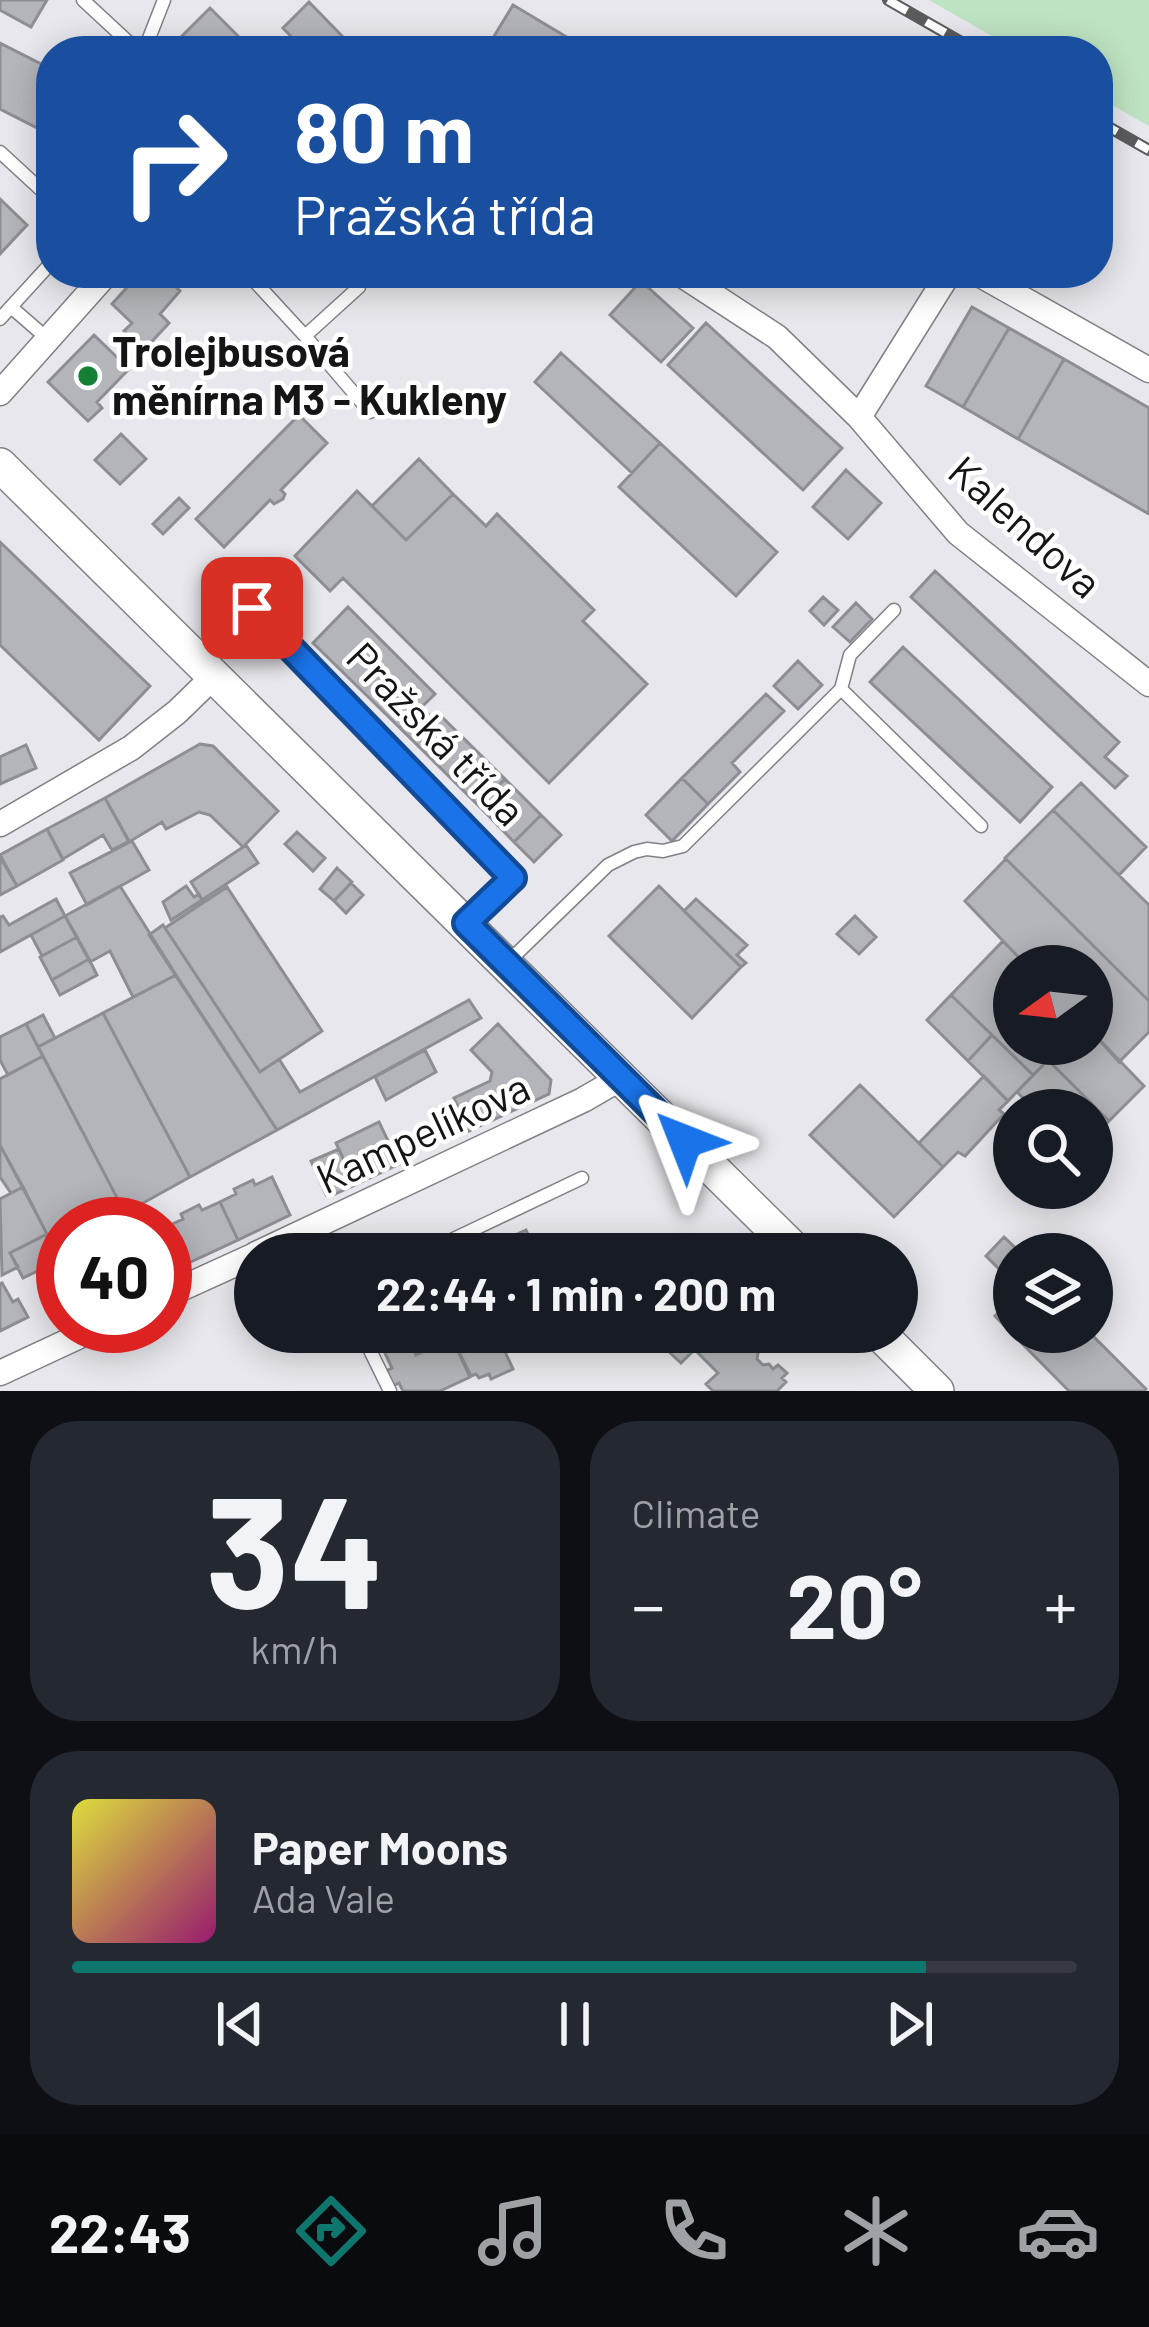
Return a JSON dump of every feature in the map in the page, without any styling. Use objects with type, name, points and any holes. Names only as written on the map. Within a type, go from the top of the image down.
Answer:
[{"type":"street","points":[[0,394],[94,288]]},
{"type":"street","name":"Kalendova","points":[[702,288],[777,337],[859,418],[958,533],[1149,684]]},
{"type":"street","points":[[859,418],[940,288]]},
{"type":"street","points":[[1003,288],[1149,370]]},
{"type":"street","points":[[0,465],[778,1233]]},
{"type":"street","name":"Pražská třída","points":[[0,824],[131,748],[177,712],[252,608],[513,878],[466,923]]},
{"type":"street","name":"Kampelíkova","points":[[301,1233],[621,1078]]},
{"type":"street","name":"Kampelíkova","points":[[192,1284],[234,1264]]},
{"type":"street","points":[[0,1372],[42,1353]]},
{"type":"street","points":[[899,1353],[938,1391]]},
{"type":"lane","points":[[83,0],[124,36]]},
{"type":"lane","points":[[148,36],[164,0]]},
{"type":"lane","points":[[0,152],[36,185]]},
{"type":"lane","points":[[0,319],[36,279]]},
{"type":"lane","points":[[261,288],[370,412]]},
{"type":"lane","points":[[305,336],[358,288]]},
{"type":"lane","points":[[11,307],[49,340]]},
{"type":"lane","points":[[506,964],[608,865],[634,852],[683,846],[842,689],[850,655],[894,610]]},
{"type":"lane","points":[[842,689],[981,826]]},
{"type":"lane","points":[[466,1233],[582,1178]]},
{"type":"lane","points":[[310,1229],[312,1233]]},
{"type":"lane","points":[[371,1353],[389,1391]]},
{"type":"green space","points":[[929,0],[1149,0],[1149,126],[1113,106],[1113,36],[992,36]]},
{"type":"building","points":[[0,0],[47,0],[31,27],[0,10]]},
{"type":"building","points":[[309,2],[342,36],[291,36],[283,28]]},
{"type":"building","points":[[513,5],[565,36],[494,36]]},
{"type":"building","points":[[210,8],[238,36],[182,36]]},
{"type":"building","points":[[0,43],[36,61],[36,127],[0,109]]},
{"type":"building","points":[[0,199],[27,225],[0,254]]},
{"type":"building","points":[[126,288],[180,291],[160,314],[169,323],[144,350],[124,331],[132,323],[112,304]]},
{"type":"building","points":[[635,288],[649,288],[693,328],[661,362],[610,315]]},
{"type":"building","points":[[972,307],[1009,328],[963,407],[926,386]]},
{"type":"building","points":[[706,323],[842,448],[803,490],[668,365]]},
{"type":"building","points":[[1009,328],[1064,359],[1018,439],[963,407]]},
{"type":"building","name":"Trolejbusová měnírna M3 - Kukleny","points":[[94,335],[129,369],[97,402],[102,408],[88,421],[48,382]]},
{"type":"building","points":[[561,353],[660,443],[632,473],[535,382]]},
{"type":"building","points":[[1064,359],[1149,408],[1149,514],[1018,439]]},
{"type":"building","points":[[299,415],[327,443],[281,490],[283,499],[274,504],[270,500],[224,547],[196,519]]},
{"type":"building","points":[[121,434],[146,459],[120,484],[95,460]]},
{"type":"building","points":[[660,443],[777,552],[736,596],[619,487]]},
{"type":"building","points":[[419,459],[453,494],[406,540],[372,506]]},
{"type":"building","points":[[846,470],[881,503],[848,539],[813,507]]},
{"type":"building","points":[[357,491],[406,540],[453,494],[486,526],[497,514],[594,610],[583,621],[647,684],[549,783],[343,578],[330,591],[295,556]]},
{"type":"building","points":[[179,498],[189,508],[163,534],[153,524]]},
{"type":"building","points":[[0,542],[150,686],[99,740],[0,645]]},
{"type":"building","points":[[935,571],[1119,742],[1105,757],[1127,776],[1115,788],[911,597]]},
{"type":"building","points":[[823,597],[838,610],[824,625],[810,611]]},
{"type":"building","points":[[856,603],[872,619],[850,642],[833,627]]},
{"type":"building","points":[[348,607],[435,694],[400,728],[313,643]]},
{"type":"building","points":[[903,647],[1052,787],[1020,822],[870,682]]},
{"type":"building","points":[[798,661],[822,685],[798,709],[774,686]]},
{"type":"building","points":[[766,694],[784,711],[732,763],[740,772],[708,804],[682,778]]},
{"type":"building","points":[[421,708],[436,721],[441,716],[505,779],[479,806],[400,728]]},
{"type":"building","points":[[200,744],[213,746],[278,811],[243,847],[210,815],[199,812],[166,829],[162,822],[129,842],[105,798]]},
{"type":"building","points":[[26,745],[36,768],[0,784],[0,757]]},
{"type":"building","points":[[682,778],[708,804],[672,841],[646,815]]},
{"type":"building","points":[[505,779],[541,815],[514,842],[479,806]]},
{"type":"building","points":[[1081,783],[1146,847],[1119,875],[1053,810]]},
{"type":"building","points":[[105,798],[129,841],[112,850],[103,835],[63,859],[47,829]]},
{"type":"building","points":[[1053,810],[1149,905],[1149,1001],[1113,965],[1113,945],[1093,945],[1005,858]]},
{"type":"building","points":[[541,815],[561,835],[534,862],[514,842]]},
{"type":"building","points":[[47,829],[63,860],[17,886],[0,855]]},
{"type":"building","points":[[297,832],[325,858],[313,871],[285,844]]},
{"type":"building","points":[[132,841],[149,870],[87,905],[70,873]]},
{"type":"building","points":[[246,845],[258,863],[202,900],[191,882]]},
{"type":"building","points":[[0,857],[17,886],[0,895]]},
{"type":"building","points":[[1006,859],[1093,945],[1007,945],[965,901]]},
{"type":"building","points":[[337,868],[352,882],[334,901],[320,889]]},
{"type":"building","points":[[351,883],[363,895],[346,913],[334,901]]},
{"type":"building","points":[[120,886],[176,975],[133,997],[110,951],[90,962],[65,916]]},
{"type":"building","points":[[186,886],[202,900],[171,920],[163,902]]},
{"type":"building","points":[[659,886],[741,967],[692,1018],[609,936]]},
{"type":"building","points":[[227,887],[322,1031],[260,1072],[165,928]]},
{"type":"building","points":[[56,899],[65,916],[0,952],[0,917],[9,925]]},
{"type":"building","points":[[696,899],[747,945],[737,955],[746,963],[741,967],[684,911]]},
{"type":"building","points":[[65,916],[77,937],[42,956],[31,935]]},
{"type":"building","points":[[855,916],[876,937],[859,954],[837,934]]},
{"type":"building","points":[[163,925],[260,1072],[279,1059],[300,1092],[469,1000],[481,1018],[277,1130],[149,935]]},
{"type":"building","points":[[77,937],[89,959],[52,980],[40,957]]},
{"type":"building","points":[[993,951],[993,1036],[951,995]]},
{"type":"building","points":[[89,959],[97,975],[60,995],[52,980]]},
{"type":"building","points":[[1113,965],[1149,1001],[1149,1032],[1119,1062],[1113,1055]]},
{"type":"building","points":[[176,975],[277,1130],[190,1177],[103,1013]]},
{"type":"building","points":[[951,995],[992,1035],[968,1061],[927,1020]]},
{"type":"building","points":[[103,1013],[190,1177],[154,1197],[117,1197],[38,1047]]},
{"type":"building","points":[[43,1015],[55,1038],[38,1047],[26,1024]]},
{"type":"building","points":[[26,1024],[43,1056],[8,1075],[0,1060],[0,1037]]},
{"type":"building","points":[[498,1024],[551,1080],[549,1094],[469,1131],[454,1098],[490,1081],[492,1072],[471,1050]]},
{"type":"building","points":[[992,1035],[993,1065],[1023,1065],[1033,1075],[1020,1089],[996,1089],[968,1061]]},
{"type":"building","points":[[425,1050],[436,1072],[386,1100],[375,1077]]},
{"type":"building","points":[[1113,1054],[1144,1086],[1113,1117],[1113,1089],[1077,1089],[1053,1065],[1113,1065]]},
{"type":"building","points":[[43,1056],[117,1197],[36,1197],[36,1213],[0,1145],[0,1079]]},
{"type":"building","points":[[1023,1065],[1043,1065],[1033,1075]]},
{"type":"building","points":[[1043,1065],[1053,1065],[1077,1089],[1020,1089]]},
{"type":"building","points":[[984,1076],[996,1089],[993,1126],[965,1156],[958,1152],[943,1167],[919,1143]]},
{"type":"building","points":[[860,1085],[943,1167],[894,1217],[810,1135]]},
{"type":"building","points":[[379,1122],[399,1164],[355,1185],[336,1143]]},
{"type":"building","points":[[0,1145],[23,1187],[11,1193],[0,1177]]},
{"type":"building","points":[[339,1149],[355,1185],[326,1195],[311,1161]]},
{"type":"building","points":[[272,1177],[290,1215],[253,1233],[235,1233],[220,1202],[236,1194],[234,1189],[253,1180],[255,1185]]},
{"type":"building","points":[[23,1187],[36,1212],[36,1240],[10,1253],[18,1267],[2,1275],[0,1199]]},
{"type":"building","points":[[220,1202],[234,1242],[192,1261],[192,1208],[199,1205],[202,1210]]},
{"type":"building","points":[[36,1240],[36,1272],[23,1278],[10,1253]]},
{"type":"building","points":[[0,1284],[28,1317],[0,1331]]},
{"type":"building","points":[[385,1353],[459,1353],[470,1377],[440,1391],[403,1391],[399,1383],[393,1386],[386,1371],[392,1368]]},
{"type":"building","points":[[460,1353],[506,1353],[513,1369],[491,1379],[489,1374],[471,1376]]},
{"type":"building","points":[[670,1353],[691,1353],[681,1363]]},
{"type":"building","points":[[698,1353],[758,1353],[763,1365],[773,1369],[778,1365],[787,1373],[777,1391],[713,1391],[706,1384],[718,1373]]},
{"type":"building","points":[[1032,1353],[1110,1353],[1146,1389],[1144,1391],[1069,1391]]},
{"type":"railway","points":[[888,0],[951,36]]},
{"type":"railway","points":[[1113,130],[1149,150]]},
{"type":"place","name":"Trolejbusová měnírna M3 - Kukleny","points":[[88,376]]},
{"type":"route","points":[[252,608],[513,878],[466,923],[685,1141]]}]
